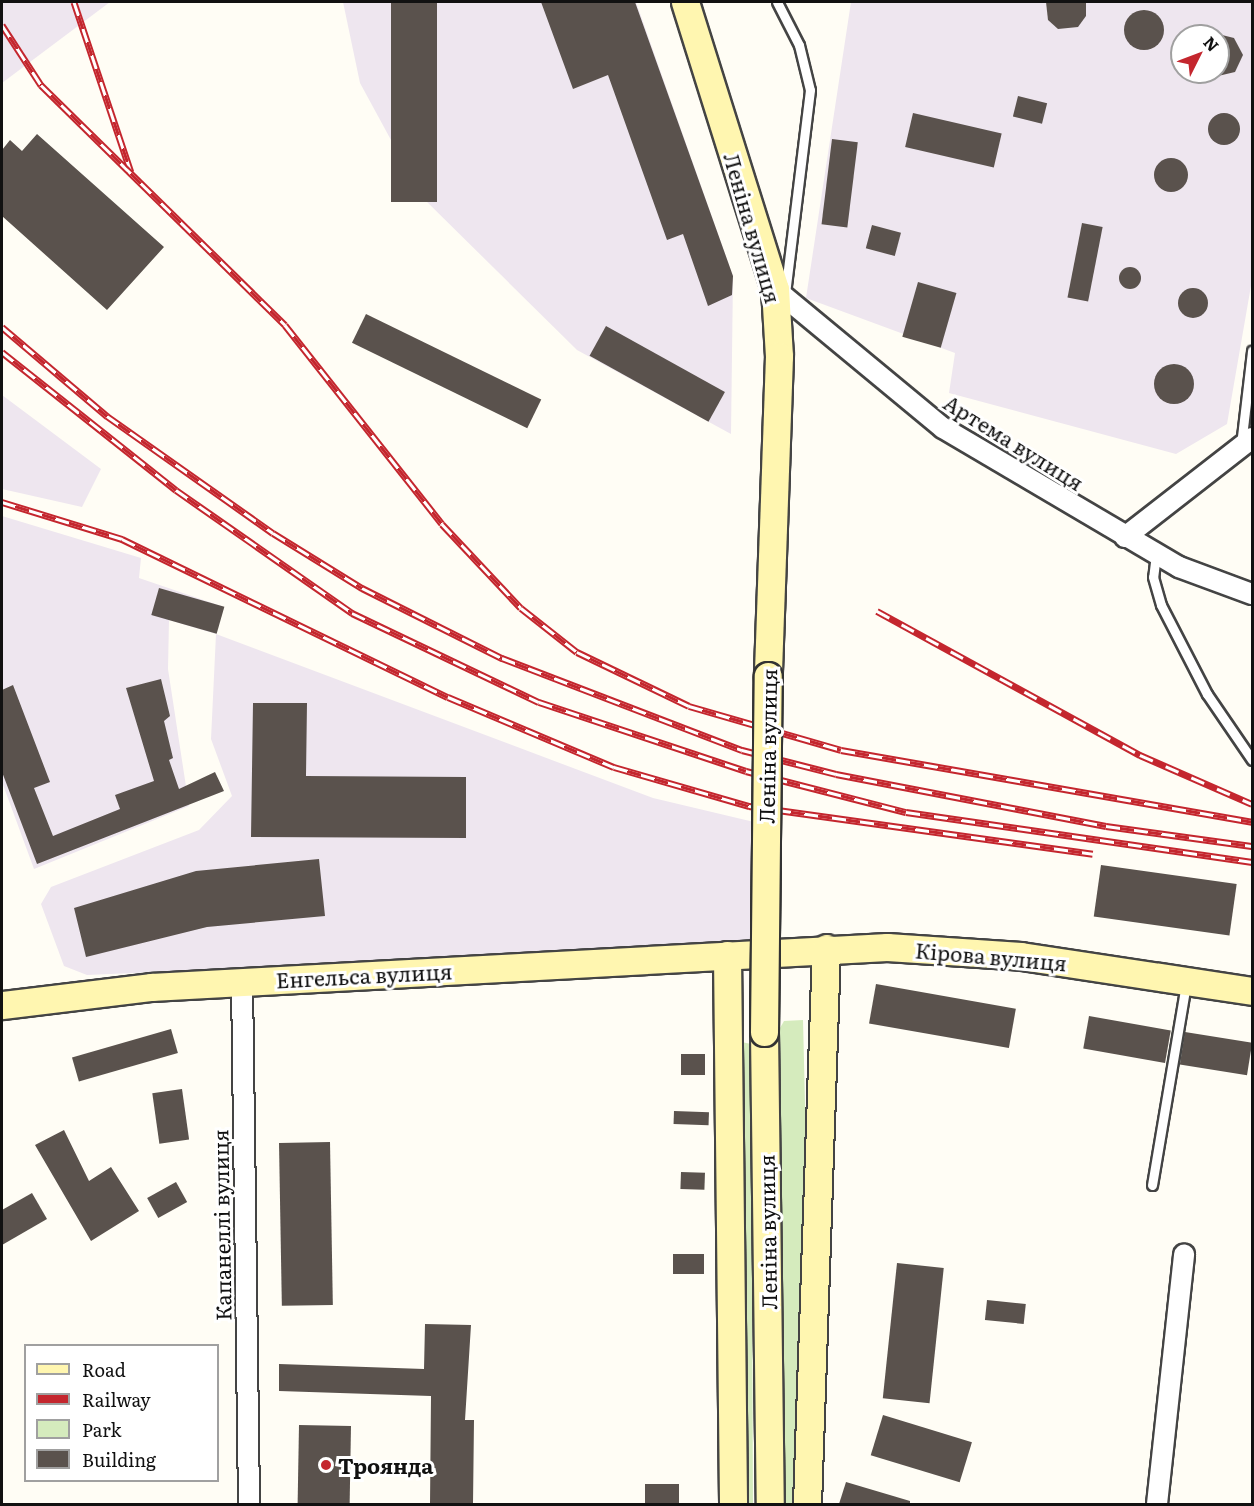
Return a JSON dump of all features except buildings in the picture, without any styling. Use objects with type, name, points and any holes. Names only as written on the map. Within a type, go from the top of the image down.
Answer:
[{"type":"street","name":"Леніна вулиця","points":[[685,2],[780,294],[768,676],[764,1032],[770,1504]]},
{"type":"street","name":"Артема вулиця","points":[[780,294],[943,428],[1156,554],[1252,594]]},
{"type":"street","points":[[1125,537],[1247,442]]},
{"type":"street","points":[[807,1504],[826,948]]},
{"type":"street","name":"Кірова вулиця","points":[[727,955],[826,948],[1021,956],[1252,991]]},
{"type":"street","name":"Леніна вулиця","points":[[727,955],[733,1504]]},
{"type":"street","name":"Енгельса вулиця","points":[[2,1005],[242,981],[727,955]]},
{"type":"street","name":"Капанеллі вулиця","points":[[242,981],[249,1504]]},
{"type":"street","points":[[1157,1504],[1184,1254]]},
{"type":"lane","points":[[777,2],[799,45],[810,90],[780,294]]},
{"type":"lane","points":[[1247,442],[1252,351]]},
{"type":"lane","points":[[1156,554],[1153,577],[1161,605],[1207,694],[1252,760]]},
{"type":"lane","points":[[1152,1185],[1186,981]]},
{"type":"shaded area","points":[[2,2],[110,2],[2,83]]},
{"type":"shaded area","points":[[343,2],[636,2],[733,276],[731,434],[577,350],[422,197],[360,83]]},
{"type":"shaded area","points":[[851,2],[1252,2],[1252,280],[1227,424],[1176,454],[949,393],[955,353],[806,298]]},
{"type":"shaded area","points":[[2,395],[101,469],[82,507],[2,489]]},
{"type":"shaded area","points":[[2,516],[141,558],[139,578],[224,607],[216,634],[169,620],[168,669],[189,806],[34,869],[2,782]]},
{"type":"shaded area","points":[[216,634],[653,798],[754,822],[752,946],[87,975],[64,966],[41,904],[51,887],[199,830],[232,796],[211,739]]},
{"type":"green space","points":[[803,1020],[807,1187],[798,1504],[784,1504],[780,1028],[784,1021]]},
{"type":"green space","points":[[737,1041],[751,1044],[753,1504],[741,1504]]},
{"type":"railway","points":[[74,2],[131,172]]},
{"type":"railway","points":[[2,25],[41,85],[285,325],[442,524],[521,608],[577,652],[689,706],[841,750],[1252,822]]},
{"type":"railway","points":[[2,327],[107,416],[273,533],[362,588],[502,658],[742,750],[836,774],[1106,826],[1252,846]]},
{"type":"railway","points":[[2,352],[176,490],[352,613],[539,702],[746,771],[906,812],[1252,862]]},
{"type":"railway","points":[[2,502],[122,539],[448,697],[614,767],[749,806],[1093,854]]},
{"type":"railway","points":[[877,611],[1140,755],[1252,804]]},
{"type":"place","name":"Троянда","points":[[326,1465]]}]
